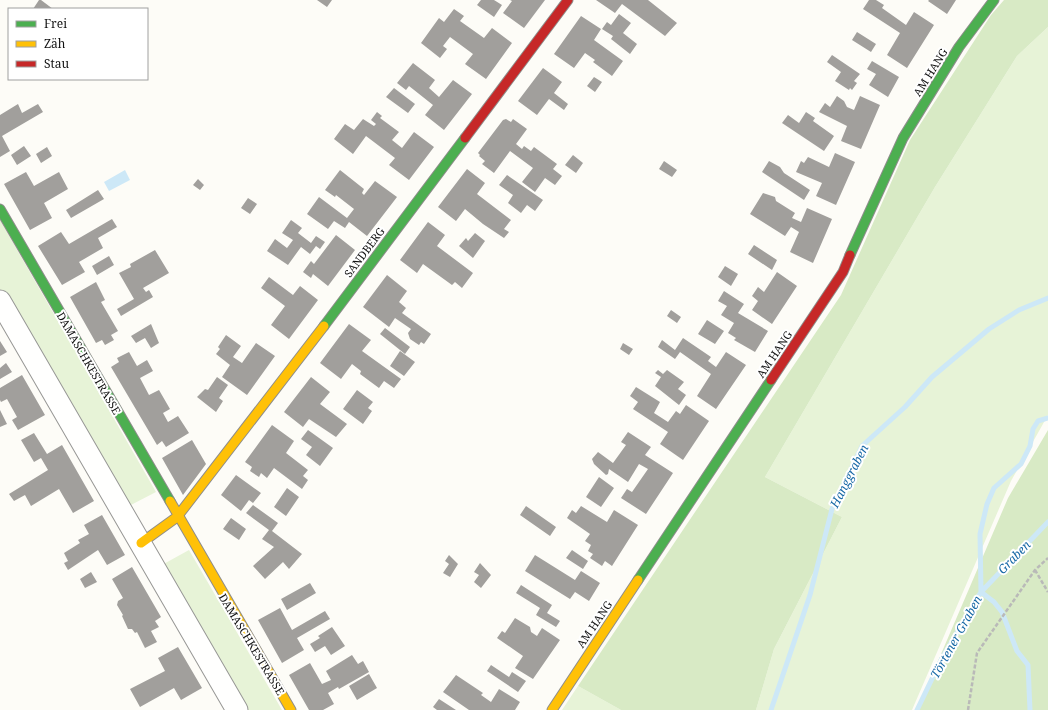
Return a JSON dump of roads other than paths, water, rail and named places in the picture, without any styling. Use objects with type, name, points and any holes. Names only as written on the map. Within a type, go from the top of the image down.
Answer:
[{"type":"street","name":"SANDBERG","points":[[177,517],[313,341],[568,0]]},
{"type":"street","name":"AM HANG","points":[[552,710],[843,272],[903,138],[959,47],[994,0]]},
{"type":"street","name":"DAMASCHKESTRASSE","points":[[0,209],[177,517],[291,710]]},
{"type":"street","points":[[0,301],[237,710]]},
{"type":"street","points":[[141,543],[177,517]]},
{"type":"water","points":[[125,170],[130,180],[109,191],[104,182]]},
{"type":"waterway","name":"Hanggraben","points":[[771,710],[810,595],[832,509],[862,446],[905,407],[932,377],[989,329],[1019,310],[1048,298]]},
{"type":"waterway","name":"Törtener Graben","points":[[917,710],[942,658],[981,592],[980,534],[987,504],[994,488],[1021,464],[1030,446],[1033,429],[1038,421],[1048,418]]},
{"type":"waterway","name":"Graben","points":[[1030,710],[1028,665],[1017,651],[1002,612],[994,602],[981,592],[1048,522]]}]
